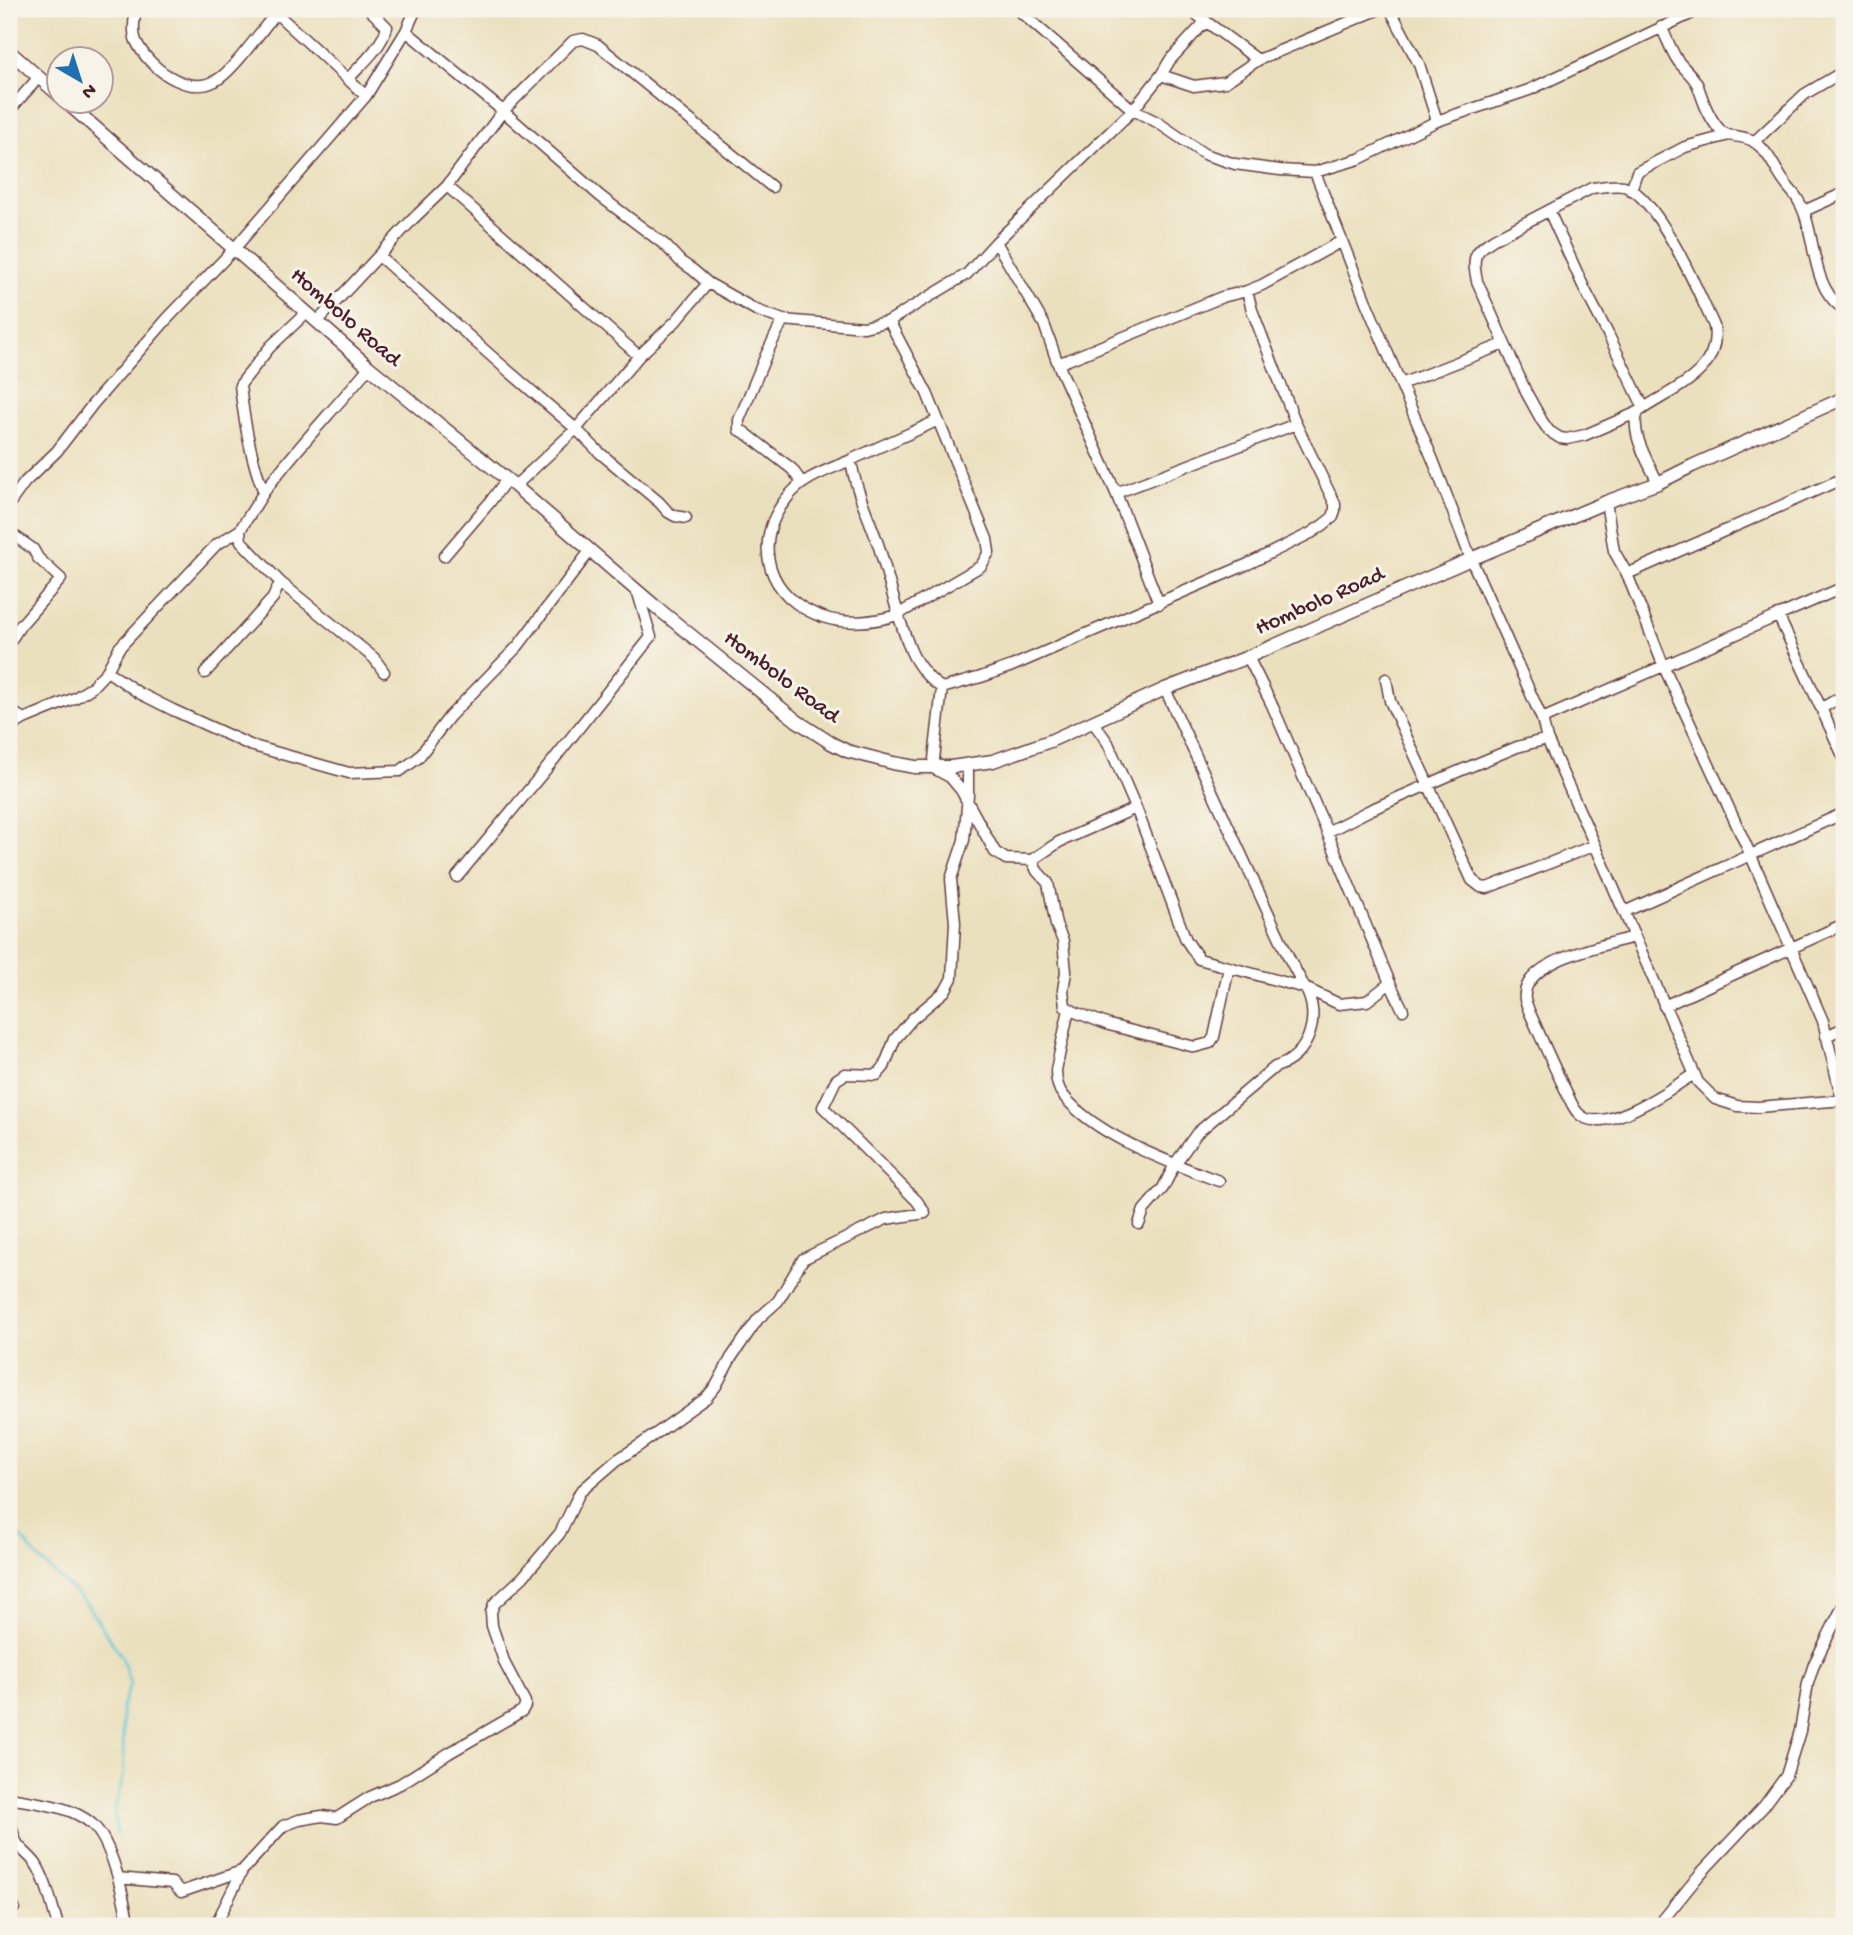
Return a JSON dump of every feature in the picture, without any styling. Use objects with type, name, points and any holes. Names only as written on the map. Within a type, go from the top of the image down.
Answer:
[{"type":"street","points":[[134,9],[135,39],[154,64],[187,85],[208,84],[226,75],[277,11],[366,96]]},
{"type":"street","points":[[348,79],[368,57],[387,27],[369,9]]},
{"type":"street","points":[[9,504],[25,482],[57,451],[93,404],[167,319],[234,249],[366,96],[406,31],[416,9]]},
{"type":"street","points":[[1017,9],[1133,110],[1157,122],[1204,154],[1235,164],[1315,172],[1359,159],[1437,121],[1529,90],[1701,9]]},
{"type":"street","points":[[1189,9],[1258,60]]},
{"type":"street","points":[[1161,75],[1194,86],[1225,82],[1258,60],[1380,9]]},
{"type":"street","points":[[1390,9],[1419,64],[1437,121]]},
{"type":"street","points":[[406,31],[600,196],[665,245],[708,283],[756,310],[783,320],[864,327],[888,321],[967,274],[996,242],[1133,110],[1170,60],[1206,21]]},
{"type":"street","points":[[1661,27],[1677,59],[1698,86],[1707,111],[1718,128],[1729,135]]},
{"type":"street","points":[[317,322],[447,186],[503,111],[573,41],[583,39],[598,45],[772,187]]},
{"type":"street","points":[[9,51],[46,84]]},
{"type":"street","points":[[1754,142],[1805,94],[1844,71]]},
{"type":"street","points":[[9,111],[39,78]]},
{"type":"street","name":"Hombolo Road","points":[[82,116],[369,367],[511,482],[638,593],[797,721],[847,751],[894,763],[933,768],[968,765],[993,761],[1050,741],[1471,559],[1658,483],[1844,400]]},
{"type":"street","points":[[1631,190],[1637,172],[1685,147],[1729,135],[1744,136],[1754,142],[1775,165],[1784,183],[1798,198],[1830,299],[1844,307]]},
{"type":"street","points":[[1315,172],[1471,559],[1698,1082],[1715,1099],[1737,1106],[1844,1103],[1823,1021],[1664,667],[1627,574],[1614,551],[1606,502]]},
{"type":"street","points":[[447,186],[639,356]]},
{"type":"street","points":[[1625,186],[1638,194],[1663,226],[1704,304],[1714,326],[1716,338],[1714,351],[1699,372],[1641,410],[1585,435],[1567,439],[1549,431],[1542,421],[1477,281],[1474,256],[1481,247],[1494,239],[1549,211],[1592,188],[1625,186]]},
{"type":"street","points":[[1804,211],[1844,193]]},
{"type":"street","points":[[1549,211],[1641,410],[1634,427],[1658,483]]},
{"type":"street","points":[[1058,364],[1222,296],[1262,285],[1342,241]]},
{"type":"street","points":[[996,242],[1044,324],[1058,364],[1116,494],[1158,604]]},
{"type":"street","points":[[379,256],[668,512],[686,518]]},
{"type":"street","points":[[444,556],[490,502],[576,429],[639,356],[676,321],[708,283]]},
{"type":"street","points":[[851,460],[854,478],[911,652],[942,688],[1012,666],[1158,604],[1311,533],[1333,517],[1335,510],[1335,504],[1296,424],[1247,291]]},
{"type":"street","points":[[264,492],[256,474],[240,385],[270,347],[306,313]]},
{"type":"street","points":[[783,320],[739,420],[739,430],[792,469],[802,483]]},
{"type":"street","points":[[888,321],[927,393],[988,539],[989,552],[981,566],[897,615],[864,621],[841,621],[823,618],[789,599],[772,573],[768,536],[779,509],[788,496],[802,483],[938,420]]},
{"type":"street","points":[[1401,384],[1504,344]]},
{"type":"street","points":[[9,728],[91,688],[107,671],[119,648],[216,545],[240,530],[278,473],[369,367]]},
{"type":"street","points":[[1116,494],[1296,424]]},
{"type":"street","points":[[1627,574],[1844,478]]},
{"type":"street","points":[[240,530],[241,541],[280,582],[374,658],[384,672]]},
{"type":"street","points":[[9,532],[33,549],[38,558],[61,579],[20,626],[9,643]]},
{"type":"street","points":[[107,671],[139,693],[250,745],[349,773],[400,771],[418,758],[449,717],[518,646],[590,551]]},
{"type":"street","points":[[205,673],[272,598],[280,582]]},
{"type":"street","points":[[1542,719],[1844,587]]},
{"type":"street","points":[[457,877],[651,637],[638,593]]},
{"type":"street","points":[[1778,615],[1844,758]]},
{"type":"street","points":[[1248,657],[1272,705],[1403,1010]]},
{"type":"street","points":[[1385,679],[1390,701],[1472,880],[1487,888],[1595,845]]},
{"type":"street","points":[[942,688],[933,768],[950,777],[961,790],[995,852],[1006,859],[1032,860],[1059,842],[1136,808]]},
{"type":"street","points":[[1139,1224],[1144,1210],[1163,1188],[1175,1164],[1197,1133],[1275,1067],[1283,1065],[1303,1049],[1313,1020],[1312,999],[1290,960],[1165,689]]},
{"type":"street","points":[[1822,708],[1844,695]]},
{"type":"street","points":[[9,710],[24,719]]},
{"type":"street","points":[[1093,722],[1108,743],[1136,808],[1186,940],[1199,959],[1305,988],[1339,1004],[1367,1000],[1390,983]]},
{"type":"street","points":[[1327,832],[1370,810],[1517,747],[1547,739]]},
{"type":"street","points":[[215,1926],[242,1871],[283,1826],[321,1816],[337,1818],[370,1797],[400,1784],[522,1711],[525,1702],[505,1664],[492,1626],[491,1612],[494,1604],[523,1577],[560,1534],[580,1492],[617,1460],[706,1398],[758,1319],[786,1291],[803,1259],[886,1219],[925,1213],[917,1201],[823,1107],[836,1080],[845,1074],[877,1075],[884,1067],[895,1039],[912,1019],[945,991],[952,978],[955,923],[951,879],[964,840],[968,765]]},
{"type":"street","points":[[1624,912],[1844,813]]},
{"type":"street","points":[[1032,860],[1037,871],[1048,883],[1056,925],[1063,942],[1066,972],[1063,990],[1065,1006],[1069,1009],[1109,1025],[1195,1048],[1210,1043],[1214,1037],[1230,967]]},
{"type":"street","points":[[1664,1006],[1844,924]]},
{"type":"street","points":[[1634,937],[1568,955],[1545,967],[1535,975],[1526,990],[1525,1000],[1529,1010],[1575,1110],[1582,1116],[1594,1120],[1627,1113],[1694,1074]]},
{"type":"street","points":[[1069,1009],[1056,1070],[1061,1093],[1078,1110],[1119,1138],[1219,1181]]},
{"type":"street","points":[[1826,1035],[1844,1028]]},
{"type":"street","points":[[1658,1926],[1700,1874],[1764,1806],[1786,1776],[1797,1741],[1814,1664],[1844,1604]]},
{"type":"street","points":[[9,1798],[73,1813],[91,1824],[99,1833],[118,1878],[129,1926]]},
{"type":"street","points":[[9,1813],[14,1838],[36,1864],[43,1877],[58,1926]]},
{"type":"street","points":[[118,1878],[172,1882],[181,1892],[242,1871]]},
{"type":"waterway","points":[[9,1522],[37,1557],[86,1603],[122,1657],[130,1684],[122,1707],[124,1774],[114,1812],[117,1834]]}]
